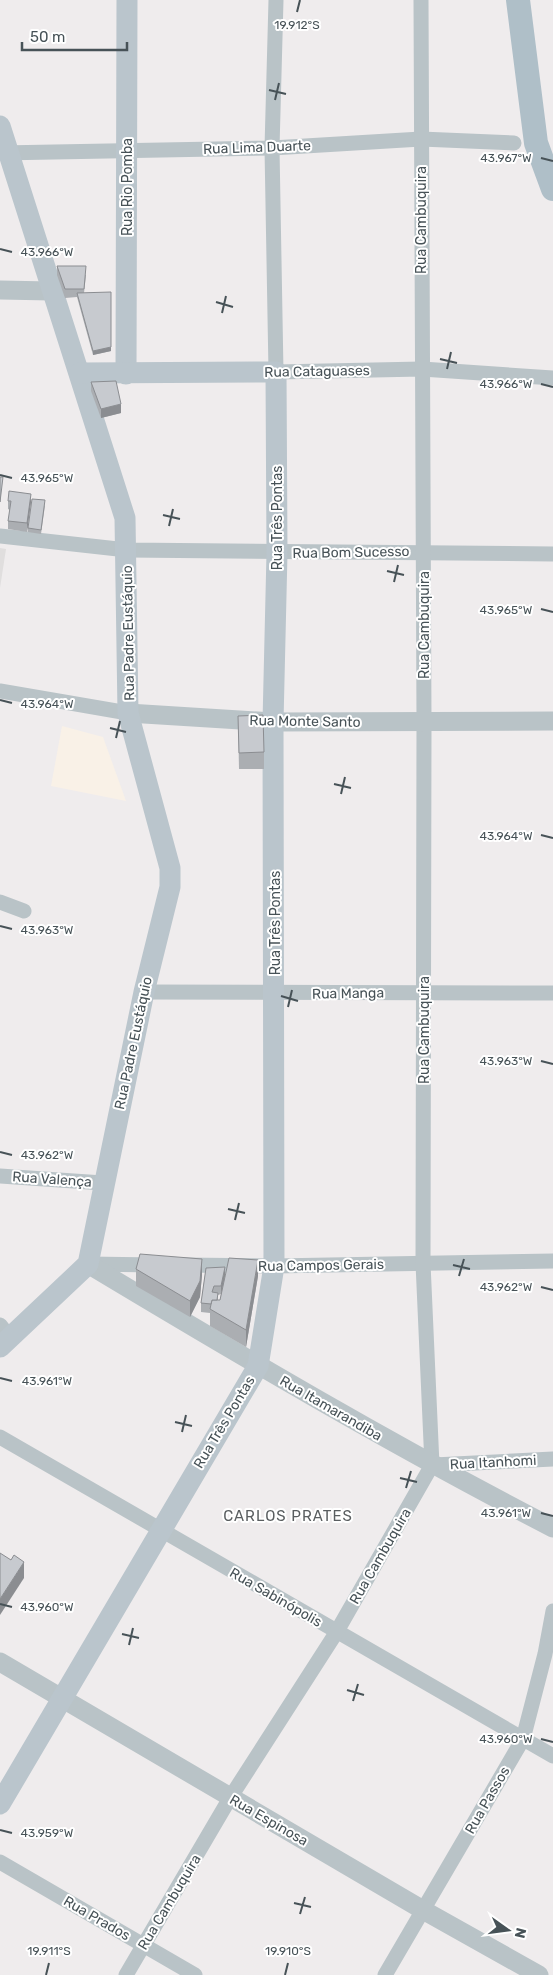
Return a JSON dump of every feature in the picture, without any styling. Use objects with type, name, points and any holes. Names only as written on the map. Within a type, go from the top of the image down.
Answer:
[{"type":"main road","name":"Rua Rio Pomba","points":[[126,374],[127,0]]},
{"type":"main road","points":[[518,0],[536,143],[553,189]]},
{"type":"main road","name":"Rua Padre Eustáquio","points":[[0,126],[5,153],[80,373],[125,518],[127,550],[128,713],[170,868],[170,887],[144,992],[88,1264]]},
{"type":"main road","name":"Rua Cataguases","points":[[80,373],[276,372]]},
{"type":"main road","name":"Rua Três Pontas","points":[[0,1804],[258,1366],[274,1266],[273,722],[277,553],[276,372]]},
{"type":"main road","points":[[4,1337],[88,1264]]},
{"type":"street","name":"Rua Três Pontas","points":[[276,0],[272,148],[276,372]]},
{"type":"street","name":"Rua Cambuquira","points":[[126,1975],[230,1798],[336,1632],[432,1465],[423,1263],[424,551],[421,0]]},
{"type":"street","name":"Rua Lima Duarte","points":[[5,153],[272,148],[421,139],[514,143]]},
{"type":"street","points":[[0,290],[51,290]]},
{"type":"street","name":"Rua Cataguases","points":[[276,372],[422,369],[553,378]]},
{"type":"street","name":"Rua Bom Sucesso","points":[[0,536],[127,550],[277,553],[424,551],[553,554]]},
{"type":"street","name":"Rua Monte Santo","points":[[0,691],[128,713],[273,722],[553,721]]},
{"type":"street","points":[[0,902],[24,911]]},
{"type":"street","name":"Rua Manga","points":[[144,992],[275,994],[553,993]]},
{"type":"street","name":"Rua Valença","points":[[0,1176],[104,1183]]},
{"type":"street","name":"Rua Campos Gerais","points":[[88,1264],[274,1266],[553,1261]]},
{"type":"street","name":"Rua Itamarandiba","points":[[88,1264],[258,1366],[432,1465],[553,1528]]},
{"type":"street","name":"Rua Sabinópolis","points":[[0,1437],[553,1756]]},
{"type":"street","name":"Rua Itanhomi","points":[[432,1465],[553,1459]]},
{"type":"street","name":"Rua Passos","points":[[385,1975],[523,1739],[545,1654],[553,1611]]},
{"type":"street","name":"Rua Espinosa","points":[[0,1662],[230,1798],[539,1975]]},
{"type":"street","name":"Rua Prados","points":[[0,1862],[195,1975]]},
{"type":"shaded area","points":[[0,548],[6,549],[0,588]]},
{"type":"shaded area","points":[[62,726],[103,737],[126,801],[51,786]]},
{"type":"building","points":[[57,266],[86,266],[84,289],[65,289]]},
{"type":"building","points":[[111,292],[111,347],[93,351],[77,293]]},
{"type":"building","points":[[116,381],[121,404],[101,409],[91,382]]},
{"type":"building","points":[[0,477],[3,477],[0,502]]},
{"type":"building","points":[[9,491],[31,494],[27,523],[8,521],[11,501],[8,501]]},
{"type":"building","points":[[32,499],[45,500],[41,530],[28,528]]},
{"type":"building","points":[[263,715],[264,752],[239,753],[238,716]]},
{"type":"building","points":[[140,1254],[202,1259],[200,1281],[190,1301],[136,1269]]},
{"type":"building","points":[[229,1258],[258,1260],[246,1330],[210,1309],[212,1300],[220,1300]]},
{"type":"building","points":[[225,1267],[221,1286],[214,1286],[212,1292],[218,1293],[217,1300],[212,1300],[211,1304],[201,1303],[206,1268]]},
{"type":"building","points":[[0,1553],[11,1560],[14,1555],[24,1562],[0,1599]]},
{"type":"district","name":"CARLOS PRATES","points":[[288,1516]]}]
